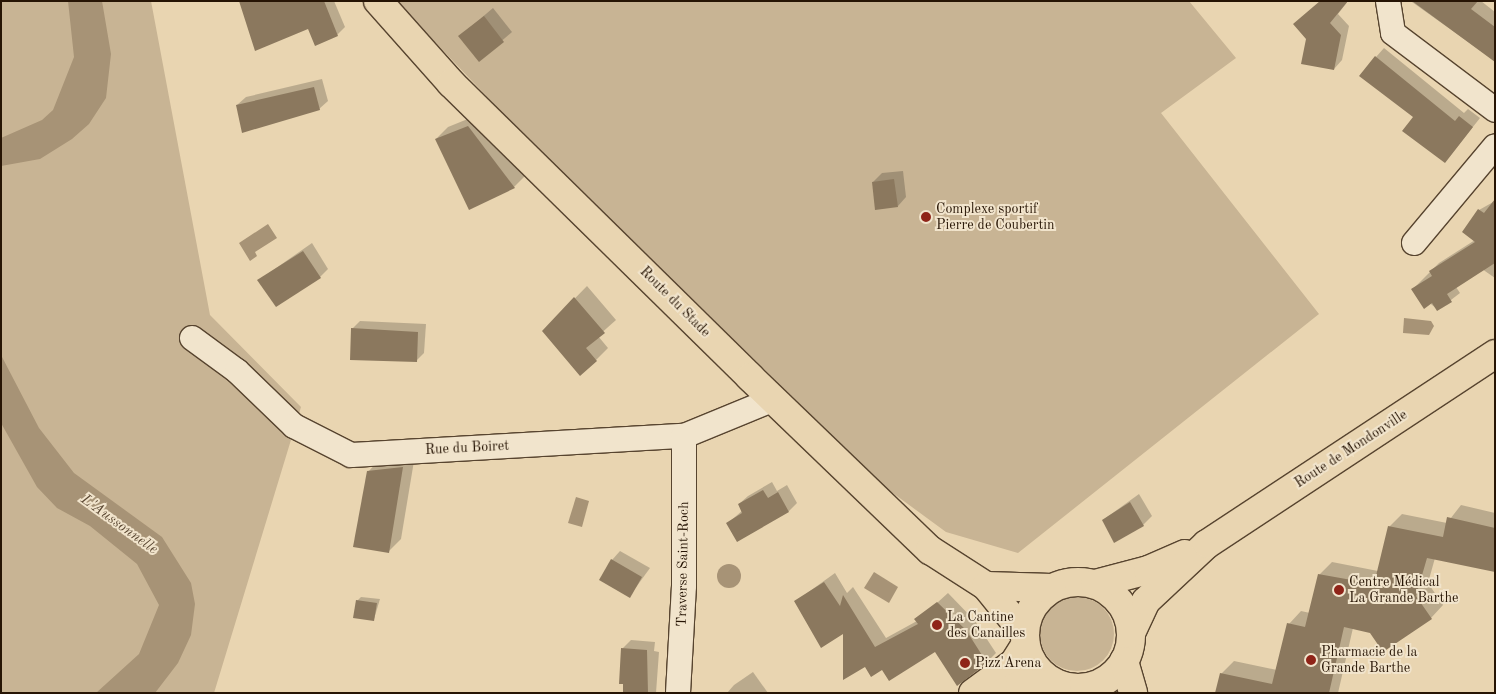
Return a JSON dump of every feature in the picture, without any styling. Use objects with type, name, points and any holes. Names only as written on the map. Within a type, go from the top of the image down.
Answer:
[{"type":"main road","name":"Route du Stade","points":[[378,1],[451,83],[930,550],[986,586],[1025,639]]},
{"type":"main road","name":"Route de Mondonville","points":[[1095,584],[1148,570],[1207,544],[1495,354]]},
{"type":"main road","name":"Route de Mondonville","points":[[1131,633],[1146,601],[1207,544]]},
{"type":"main road","points":[[986,586],[1052,588],[1066,583],[1095,584],[1120,603],[1131,633],[1124,660],[1132,693]]},
{"type":"main road","points":[[973,693],[1014,663],[1025,639],[1032,607],[1052,588]]},
{"type":"main road","points":[[1025,639],[1036,668],[1074,688]]},
{"type":"main road","points":[[1002,693],[1020,686],[1074,688],[1100,683],[1124,660]]},
{"type":"street","points":[[1388,1],[1393,33],[1495,110]]},
{"type":"street","points":[[1414,243],[1495,146]]},
{"type":"street","name":"Rue du Boiret","points":[[192,338],[236,371],[294,426],[351,455],[684,436],[774,399]]},
{"type":"street","name":"Traverse Saint-Roch","points":[[678,693],[684,436]]},
{"type":"shaded area","points":[[1,1],[151,1],[210,315],[301,407],[214,693],[1,693]]},
{"type":"shaded area","name":"Complexe sportif Pierre de Coubertin","points":[[396,1],[1189,1],[1236,58],[1161,113],[1319,314],[1018,553],[946,532],[886,488],[510,121]]},
{"type":"shaded area","points":[[1077,597],[1091,600],[1103,608],[1111,620],[1114,634],[1111,648],[1103,660],[1091,668],[1077,671],[1063,668],[1051,660],[1043,648],[1040,634],[1043,620],[1051,608],[1063,600]]},
{"type":"water","points":[[68,1],[102,1],[111,54],[106,98],[89,124],[72,139],[40,159],[1,166],[1,138],[42,120],[53,110],[74,57]]},
{"type":"water","points":[[268,224],[277,238],[255,252],[257,256],[250,261],[239,243]]},
{"type":"water","points":[[1404,318],[1431,321],[1434,326],[1429,335],[1403,333]]},
{"type":"water","name":"L'Aussonnelle","points":[[1,355],[39,428],[74,473],[162,537],[191,583],[195,604],[191,635],[178,663],[155,693],[96,693],[139,654],[159,605],[137,564],[90,526],[57,508],[37,487],[1,423]]},
{"type":"water","points":[[576,497],[589,501],[582,527],[568,523]]},
{"type":"water","points":[[729,564],[737,568],[741,576],[737,584],[729,588],[721,584],[717,576],[721,568]]},
{"type":"water","points":[[874,572],[898,587],[889,603],[864,588]]},
{"type":"building","points":[[239,1],[324,1],[338,36],[315,46],[308,29],[255,51]]},
{"type":"building","points":[[1320,1],[1348,1],[1330,23],[1341,35],[1334,70],[1301,64],[1306,39],[1293,24]]},
{"type":"building","points":[[1412,1],[1478,1],[1471,9],[1495,27],[1495,62]]},
{"type":"building","points":[[484,16],[504,42],[479,62],[458,36]]},
{"type":"building","points":[[1375,56],[1455,121],[1459,116],[1473,127],[1445,163],[1402,131],[1413,117],[1359,76]]},
{"type":"building","points":[[314,87],[320,110],[242,133],[236,105]]},
{"type":"building","points":[[468,126],[515,188],[469,210],[435,139]]},
{"type":"building","points":[[894,179],[898,207],[875,210],[872,182]]},
{"type":"building","points":[[1495,199],[1495,263],[1447,294],[1452,302],[1437,311],[1432,303],[1424,309],[1411,289],[1432,276],[1429,271],[1475,242],[1462,232],[1478,209],[1484,213]]},
{"type":"building","points":[[303,251],[321,278],[276,307],[257,280]]},
{"type":"building","points":[[574,297],[605,333],[586,348],[597,361],[580,376],[542,331]]},
{"type":"building","points":[[351,328],[418,332],[417,362],[350,360]]},
{"type":"building","points":[[403,467],[389,553],[353,547],[367,471]]},
{"type":"building","points":[[763,490],[768,498],[778,492],[789,512],[737,542],[726,523],[742,513],[738,504]]},
{"type":"building","points":[[1130,502],[1144,526],[1114,543],[1102,520]]},
{"type":"building","points":[[1447,517],[1495,528],[1495,572],[1427,558],[1416,596],[1432,619],[1383,652],[1370,633],[1344,627],[1329,693],[1215,693],[1220,673],[1272,684],[1287,623],[1305,627],[1318,574],[1374,584],[1388,526],[1443,537]]},
{"type":"building","points":[[611,559],[642,577],[630,598],[599,580]]},
{"type":"building","points":[[824,582],[840,606],[843,595],[875,647],[918,624],[914,619],[937,602],[966,630],[987,663],[957,686],[935,652],[889,681],[882,670],[871,677],[865,667],[843,680],[843,634],[821,648],[794,601]]},
{"type":"building","points":[[356,600],[377,603],[374,621],[353,618]]},
{"type":"building","points":[[621,648],[647,650],[648,693],[623,693],[623,684],[619,684]]},
{"type":"place","name":"Complexe sportif Pierre de Coubertin","points":[[926,217]]},
{"type":"place","name":"Centre Médical La Grande Barthe","points":[[1339,590]]},
{"type":"place","name":"La Cantine des Canailles","points":[[937,625]]},
{"type":"place","name":"Pharmacie de la Grande Barthe","points":[[1311,660]]},
{"type":"place","name":"Pizz'Arena","points":[[965,663]]}]
